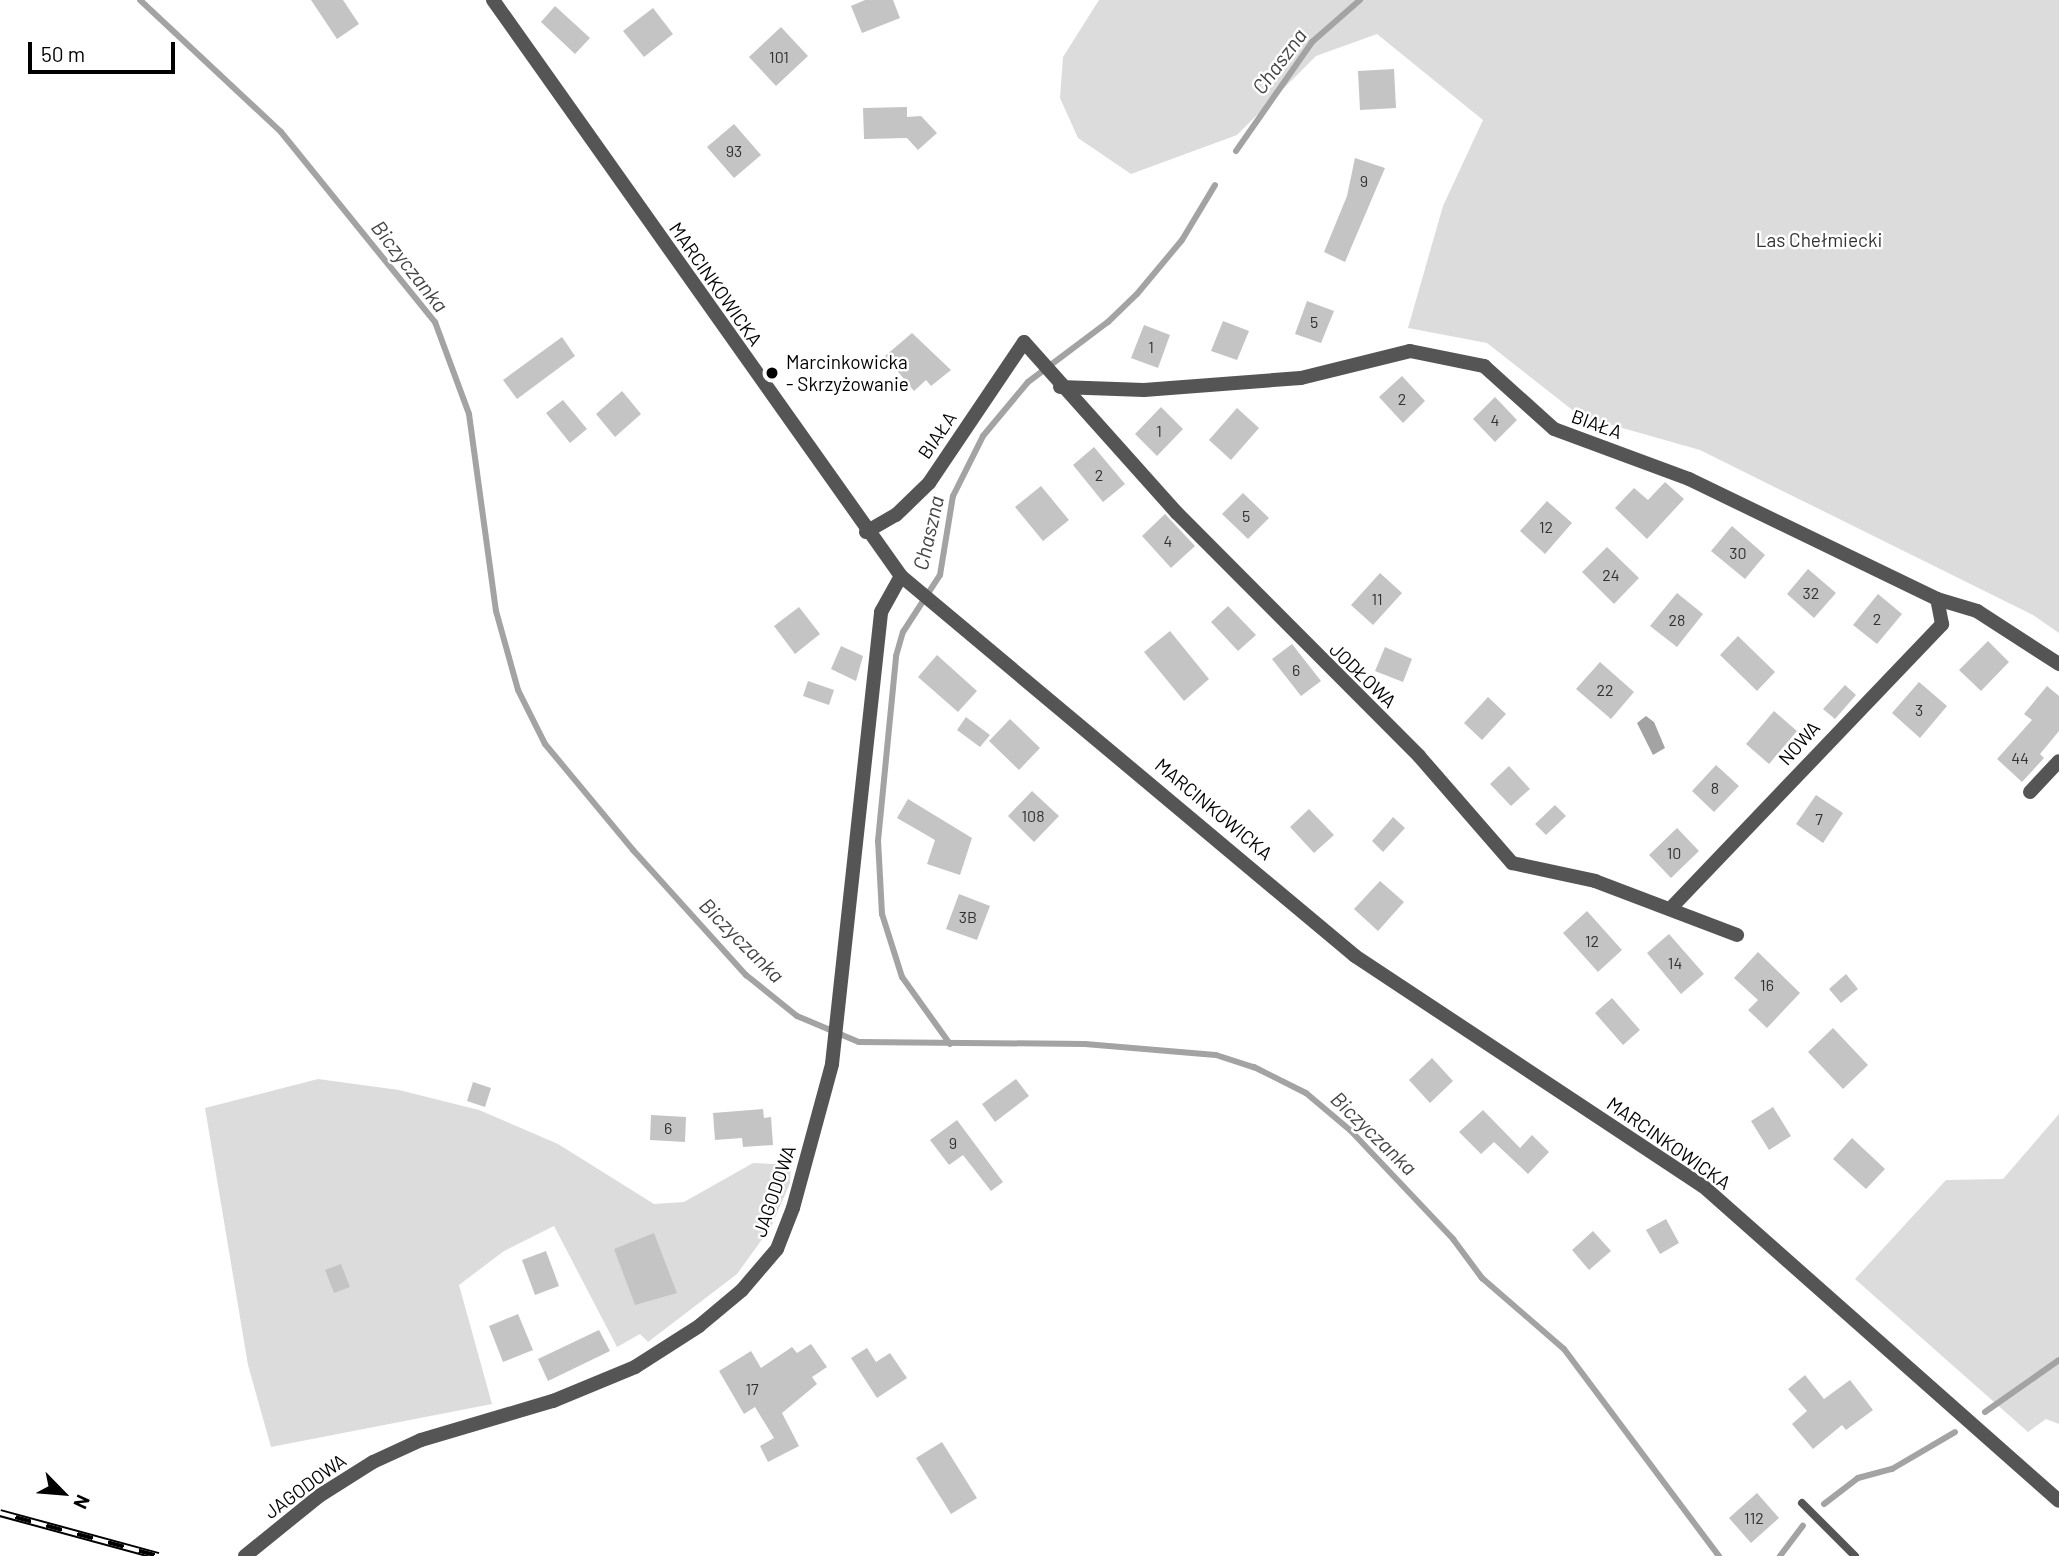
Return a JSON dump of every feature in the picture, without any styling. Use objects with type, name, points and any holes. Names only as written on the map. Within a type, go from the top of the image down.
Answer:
[{"type":"street","name":"MARCINKOWICKA","points":[[493,0],[866,532],[901,576],[1355,956],[1703,1186],[2059,1501]]},
{"type":"street","name":"BIAŁA","points":[[866,532],[896,515],[929,483],[1024,342]]},
{"type":"street","name":"JODŁOWA","points":[[1024,342],[1060,387],[1286,627],[1419,756],[1512,863],[1595,881],[1737,935]]},
{"type":"street","name":"BIAŁA","points":[[1060,387],[1144,390],[1301,378],[1410,351],[1484,366],[1554,429],[1689,479],[1937,599],[1977,611],[2059,664]]},
{"type":"street","name":"JAGODOWA","points":[[245,1556],[319,1496],[373,1462],[421,1440],[553,1401],[635,1367],[699,1326],[742,1290],[777,1249],[793,1208],[832,1064],[841,1004],[881,612],[901,576]]},
{"type":"street","name":"NOWA","points":[[1670,909],[1942,624],[1937,599]]},
{"type":"street","points":[[2030,792],[2059,761]]},
{"type":"lane","points":[[1802,1503],[1855,1556]]},
{"type":"green space","name":"Las Chełmiecki","points":[[1099,0],[2059,0],[2059,633],[2033,615],[1700,450],[1580,416],[1487,343],[1408,328],[1443,206],[1483,120],[1377,34],[1316,56],[1237,135],[1131,174],[1078,138],[1060,98],[1063,57]]},
{"type":"green space","points":[[318,1079],[399,1090],[479,1110],[558,1144],[654,1204],[684,1202],[753,1163],[791,1165],[790,1183],[771,1227],[737,1274],[648,1342],[640,1334],[617,1347],[554,1226],[504,1251],[459,1285],[492,1404],[271,1447],[248,1365],[205,1108]]},
{"type":"green space","points":[[2059,1114],[2059,1424],[2046,1419],[2028,1432],[1855,1279],[1946,1180],[2003,1179]]},
{"type":"shaded area","points":[[1646,716],[1654,722],[1665,748],[1653,755],[1637,723]]},
{"type":"building","points":[[311,0],[343,0],[359,24],[337,39]]},
{"type":"building","points":[[865,0],[893,0],[900,18],[862,33],[851,6]]},
{"type":"building","points":[[555,6],[590,38],[575,54],[541,22]]},
{"type":"building","points":[[653,8],[673,34],[644,57],[623,31]]},
{"type":"building","points":[[781,27],[808,56],[776,86],[749,57]]},
{"type":"building","points":[[1394,69],[1396,108],[1360,110],[1358,71]]},
{"type":"building","points":[[907,107],[907,117],[921,116],[937,133],[918,150],[907,138],[864,139],[863,108]]},
{"type":"building","points":[[734,124],[761,155],[734,178],[707,147]]},
{"type":"building","points":[[1355,158],[1385,168],[1345,262],[1324,252],[1347,196]]},
{"type":"building","points":[[1307,301],[1334,311],[1321,343],[1295,334]]},
{"type":"building","points":[[1223,321],[1249,331],[1237,360],[1211,351]]},
{"type":"building","points":[[1144,325],[1170,335],[1158,368],[1131,358]]},
{"type":"building","points":[[912,333],[951,370],[931,386],[926,380],[914,391],[885,356]]},
{"type":"building","points":[[562,337],[575,356],[517,399],[503,380]]},
{"type":"building","points":[[1402,376],[1425,401],[1403,423],[1379,397]]},
{"type":"building","points":[[622,391],[641,414],[615,437],[596,414]]},
{"type":"building","points":[[1495,397],[1517,420],[1495,442],[1473,419]]},
{"type":"building","points":[[563,400],[587,429],[570,443],[546,413]]},
{"type":"building","points":[[1161,407],[1183,429],[1157,456],[1135,434]]},
{"type":"building","points":[[1237,408],[1259,428],[1231,460],[1209,440]]},
{"type":"building","points":[[1094,447],[1125,484],[1103,502],[1073,465]]},
{"type":"building","points":[[1665,482],[1684,499],[1647,539],[1615,508],[1634,488],[1648,500]]},
{"type":"building","points":[[1041,486],[1069,520],[1043,541],[1015,507]]},
{"type":"building","points":[[1243,493],[1269,518],[1248,539],[1222,514]]},
{"type":"building","points":[[1547,501],[1572,523],[1545,554],[1520,531]]},
{"type":"building","points":[[1165,514],[1195,546],[1171,568],[1142,536]]},
{"type":"building","points":[[1732,526],[1765,555],[1745,579],[1711,551]]},
{"type":"building","points":[[1607,547],[1639,578],[1614,604],[1582,572]]},
{"type":"building","points":[[1808,569],[1836,593],[1814,618],[1787,594]]},
{"type":"building","points":[[1380,573],[1402,593],[1373,625],[1351,605]]},
{"type":"building","points":[[1677,593],[1703,614],[1677,647],[1650,626]]},
{"type":"building","points":[[1878,594],[1902,614],[1877,644],[1853,625]]},
{"type":"building","points":[[1228,606],[1256,635],[1238,651],[1211,622]]},
{"type":"building","points":[[799,607],[820,634],[795,654],[774,626]]},
{"type":"building","points":[[1170,631],[1209,679],[1184,701],[1144,652]]},
{"type":"building","points":[[1738,636],[1775,672],[1757,691],[1720,655]]},
{"type":"building","points":[[1988,641],[2009,662],[1981,691],[1959,670]]},
{"type":"building","points":[[1292,644],[1321,681],[1301,696],[1272,659]]},
{"type":"building","points":[[841,646],[863,656],[856,681],[831,669]]},
{"type":"building","points":[[1385,647],[1412,659],[1403,682],[1375,671]]},
{"type":"building","points":[[937,655],[977,691],[958,712],[918,677]]},
{"type":"building","points":[[1600,662],[1634,692],[1611,719],[1576,689]]},
{"type":"building","points":[[808,681],[834,690],[829,705],[803,696]]},
{"type":"building","points":[[1919,682],[1947,706],[1920,738],[1892,713]]},
{"type":"building","points":[[1845,685],[1856,695],[1835,719],[1823,709]]},
{"type":"building","points":[[2047,686],[2059,696],[2059,731],[2040,754],[2044,758],[2022,782],[1997,759],[2032,720],[2024,714]]},
{"type":"building","points":[[1488,697],[1506,714],[1482,740],[1464,723]]},
{"type":"building","points":[[1774,711],[1797,731],[1769,764],[1746,744]]},
{"type":"building","points":[[966,717],[990,735],[980,747],[957,730]]},
{"type":"building","points":[[1010,719],[1040,748],[1019,770],[989,741]]},
{"type":"building","points":[[1716,765],[1739,786],[1714,812],[1692,791]]},
{"type":"building","points":[[1509,766],[1530,789],[1511,806],[1490,784]]},
{"type":"building","points":[[1032,791],[1059,816],[1034,842],[1008,816]]},
{"type":"building","points":[[1816,795],[1843,813],[1823,843],[1796,824]]},
{"type":"building","points":[[908,799],[972,838],[960,875],[927,864],[935,840],[897,818]]},
{"type":"building","points":[[1555,805],[1566,816],[1546,835],[1535,824]]},
{"type":"building","points":[[1309,809],[1334,835],[1314,853],[1290,827]]},
{"type":"building","points":[[1393,817],[1405,828],[1383,852],[1372,841]]},
{"type":"building","points":[[1677,828],[1699,851],[1671,878],[1649,855]]},
{"type":"building","points":[[1380,881],[1404,902],[1378,931],[1354,909]]},
{"type":"building","points":[[959,894],[990,906],[977,940],[946,929]]},
{"type":"building","points":[[1587,911],[1622,950],[1598,972],[1563,933]]},
{"type":"building","points":[[1669,934],[1704,974],[1681,994],[1647,953]]},
{"type":"building","points":[[1758,952],[1800,993],[1767,1028],[1748,1010],[1758,1000],[1734,978]]},
{"type":"building","points":[[1846,974],[1858,989],[1841,1003],[1829,989]]},
{"type":"building","points":[[1612,998],[1640,1030],[1623,1045],[1595,1013]]},
{"type":"building","points":[[1833,1028],[1868,1065],[1843,1089],[1808,1052]]},
{"type":"building","points":[[1432,1058],[1453,1081],[1430,1103],[1409,1080]]},
{"type":"building","points":[[1016,1079],[1029,1096],[995,1122],[982,1104]]},
{"type":"building","points":[[473,1082],[491,1088],[485,1107],[467,1101]]},
{"type":"building","points":[[1773,1107],[1791,1136],[1769,1150],[1751,1121]]},
{"type":"building","points":[[763,1109],[764,1118],[771,1117],[773,1145],[743,1147],[742,1138],[715,1140],[713,1113]]},
{"type":"building","points":[[1483,1110],[1520,1148],[1532,1135],[1549,1152],[1528,1174],[1494,1142],[1481,1154],[1459,1132]]},
{"type":"building","points":[[651,1115],[686,1117],[685,1142],[650,1140]]},
{"type":"building","points":[[957,1120],[1003,1182],[991,1191],[963,1155],[949,1165],[930,1140]]},
{"type":"building","points":[[1852,1138],[1885,1169],[1866,1189],[1833,1159]]},
{"type":"building","points":[[1666,1219],[1679,1243],[1660,1254],[1646,1230]]},
{"type":"building","points":[[1593,1231],[1611,1251],[1589,1270],[1572,1250]]},
{"type":"building","points":[[654,1233],[677,1293],[635,1305],[614,1249]]},
{"type":"building","points":[[546,1251],[559,1286],[535,1295],[522,1260]]},
{"type":"building","points":[[341,1264],[350,1287],[334,1293],[325,1270]]},
{"type":"building","points":[[518,1314],[533,1350],[503,1362],[489,1326]]},
{"type":"building","points":[[599,1330],[610,1351],[548,1381],[538,1359]]},
{"type":"building","points":[[811,1344],[827,1367],[812,1377],[817,1384],[782,1413],[799,1446],[768,1462],[760,1446],[774,1438],[755,1407],[744,1414],[719,1371],[751,1351],[761,1368],[792,1347],[797,1353]]},
{"type":"building","points":[[867,1348],[876,1362],[890,1353],[907,1378],[877,1398],[851,1358]]},
{"type":"building","points":[[1805,1375],[1824,1399],[1850,1380],[1873,1410],[1846,1430],[1842,1425],[1813,1449],[1792,1424],[1807,1411],[1788,1389]]},
{"type":"building","points":[[942,1442],[977,1498],[951,1514],[916,1458]]},
{"type":"building","points":[[1757,1493],[1779,1518],[1751,1543],[1729,1518]]},
{"type":"waterway","name":"Biczyczanka","points":[[140,0],[281,132],[435,322],[469,414],[496,611],[518,690],[545,744],[633,850],[746,975],[797,1016],[859,1042],[1085,1044],[1216,1055],[1254,1067],[1306,1093],[1351,1131],[1453,1239],[1482,1278],[1564,1349],[1719,1556]]},
{"type":"waterway","name":"Chaszna","points":[[1236,151],[1312,42],[1360,0]]},
{"type":"waterway","name":"Chaszna","points":[[950,1044],[902,977],[882,914],[878,841],[896,656],[903,632],[940,575],[953,496],[983,436],[1028,382],[1108,322],[1137,294],[1182,240],[1215,185]]},
{"type":"waterway","points":[[1985,1412],[2059,1360]]},
{"type":"waterway","points":[[1824,1504],[1858,1478],[1892,1469],[1955,1432]]},
{"type":"waterway","points":[[1780,1556],[1803,1526]]},
{"type":"railway","points":[[0,1513],[158,1556]]},
{"type":"place","name":"Marcinkowicka - Skrzyżowanie","points":[[772,373]]}]
